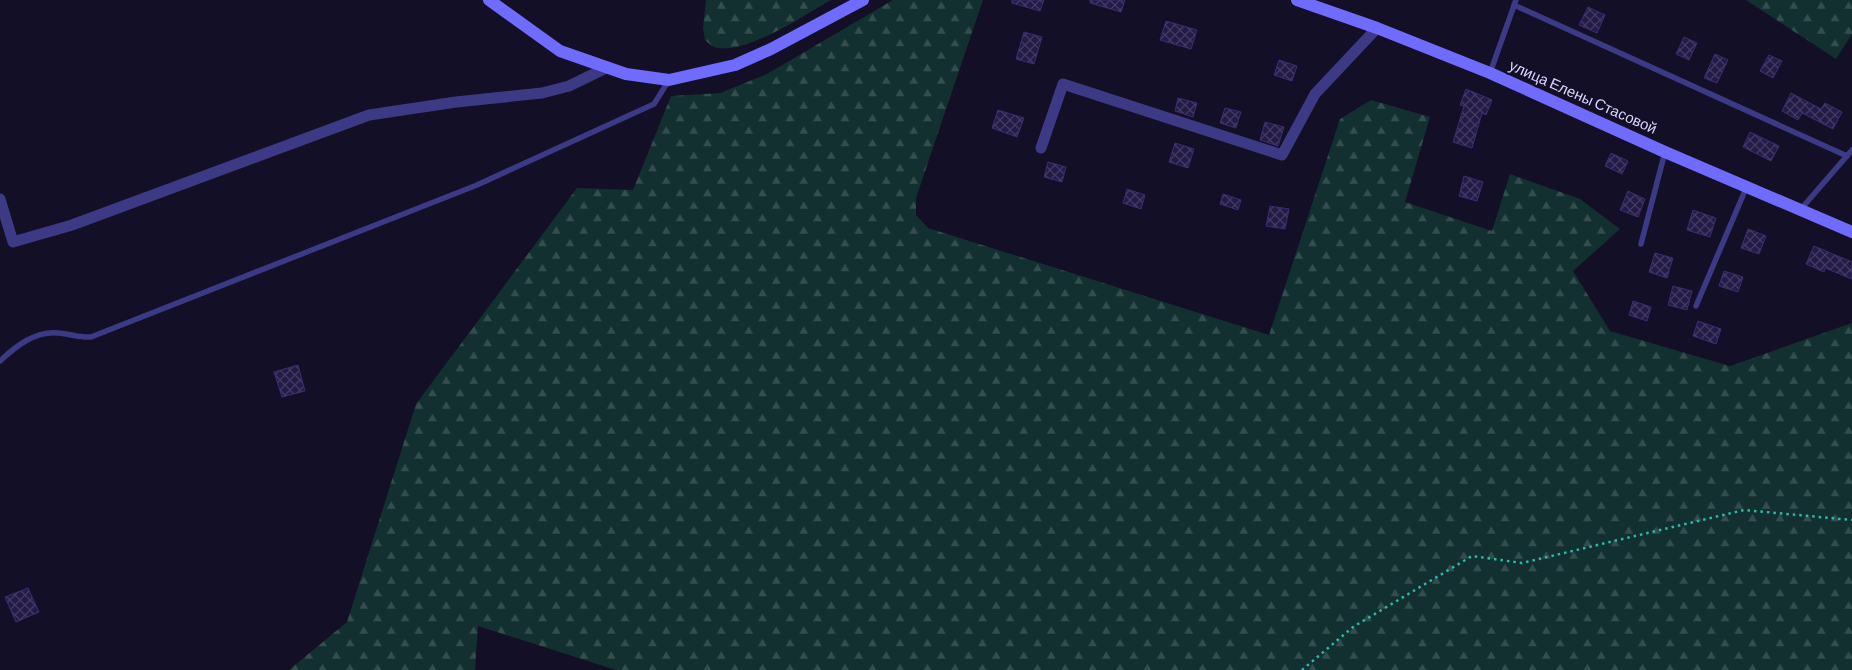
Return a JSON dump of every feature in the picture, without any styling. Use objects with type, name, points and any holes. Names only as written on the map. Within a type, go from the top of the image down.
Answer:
[{"type":"main road","points":[[489,0],[560,51],[606,68],[638,77],[668,80],[735,65],[771,49],[863,0]]},
{"type":"main road","name":"улица Елены Стасовой","points":[[1297,0],[1377,28],[1490,73],[1665,152],[1852,232]]},
{"type":"street","points":[[1041,148],[1063,84],[1282,155],[1315,94],[1377,28]]},
{"type":"street","points":[[0,199],[13,242],[72,225],[370,115],[456,102],[542,94],[569,86],[606,68]]},
{"type":"lane","points":[[1490,73],[1515,3],[1847,156]]},
{"type":"lane","points":[[0,361],[18,345],[32,338],[43,334],[58,333],[82,338],[91,337],[477,185],[654,104],[668,80]]},
{"type":"lane","points":[[1801,209],[1852,150]]},
{"type":"lane","points":[[1642,244],[1665,152]]},
{"type":"lane","points":[[1696,306],[1747,186]]},
{"type":"path","points":[[1302,670],[1353,627],[1472,556],[1522,563],[1744,510],[1852,520]]},
{"type":"green space","points":[[706,0],[831,0],[776,32],[760,39],[745,45],[718,48],[705,40],[703,28]]},
{"type":"green space","points":[[893,0],[983,0],[916,198],[916,215],[928,228],[1269,335],[1340,119],[1371,100],[1430,117],[1405,202],[1492,231],[1510,174],[1580,199],[1620,229],[1573,271],[1610,331],[1730,366],[1852,323],[1852,670],[616,670],[478,626],[475,670],[289,670],[347,622],[416,404],[577,188],[633,190],[671,96],[720,93],[767,74]]},
{"type":"green space","points":[[1746,0],[1852,0],[1852,34],[1836,59]]},
{"type":"building","points":[[1012,0],[1044,0],[1040,11],[1012,3]]},
{"type":"building","points":[[1090,0],[1125,0],[1121,12],[1090,3]]},
{"type":"building","points":[[1588,7],[1605,15],[1597,33],[1579,25]]},
{"type":"building","points":[[1166,21],[1197,30],[1191,49],[1160,40]]},
{"type":"building","points":[[1024,32],[1042,37],[1034,64],[1016,59]]},
{"type":"building","points":[[1684,37],[1697,43],[1689,60],[1676,54]]},
{"type":"building","points":[[1715,54],[1728,60],[1717,83],[1704,78]]},
{"type":"building","points":[[1769,55],[1782,61],[1773,78],[1760,71]]},
{"type":"building","points":[[1279,60],[1297,66],[1292,81],[1274,75]]},
{"type":"building","points":[[1466,89],[1492,100],[1486,115],[1482,113],[1472,148],[1453,142],[1464,106],[1460,105]]},
{"type":"building","points":[[1791,93],[1821,109],[1825,103],[1842,112],[1833,129],[1802,113],[1798,120],[1782,111]]},
{"type":"building","points":[[1178,98],[1197,103],[1193,117],[1175,111]]},
{"type":"building","points":[[1225,108],[1241,112],[1236,128],[1220,123]]},
{"type":"building","points":[[998,110],[1024,118],[1017,137],[992,128]]},
{"type":"building","points":[[1265,122],[1284,127],[1278,146],[1260,140]]},
{"type":"building","points":[[1750,132],[1779,146],[1771,161],[1743,147]]},
{"type":"building","points":[[1175,143],[1194,149],[1188,168],[1169,162]]},
{"type":"building","points":[[1611,153],[1628,161],[1622,174],[1605,166]]},
{"type":"building","points":[[1048,162],[1066,167],[1062,182],[1044,177]]},
{"type":"building","points":[[1464,176],[1483,182],[1477,201],[1459,196]]},
{"type":"building","points":[[1127,189],[1145,195],[1141,209],[1123,203]]},
{"type":"building","points":[[1628,191],[1645,199],[1638,217],[1620,210]]},
{"type":"building","points":[[1223,194],[1241,200],[1238,210],[1220,204]]},
{"type":"building","points":[[1270,206],[1289,209],[1285,229],[1266,226]]},
{"type":"building","points":[[1693,210],[1716,218],[1710,237],[1687,230]]},
{"type":"building","points":[[1748,229],[1766,236],[1759,254],[1741,248]]},
{"type":"building","points":[[1814,246],[1852,262],[1852,279],[1825,268],[1824,272],[1806,264]]},
{"type":"building","points":[[1655,253],[1673,258],[1667,278],[1649,272]]},
{"type":"building","points":[[1724,271],[1743,277],[1738,292],[1719,286]]},
{"type":"building","points":[[1673,286],[1692,291],[1687,310],[1668,305]]},
{"type":"building","points":[[1633,301],[1651,307],[1647,321],[1629,315]]},
{"type":"building","points":[[1698,321],[1721,329],[1716,344],[1693,336]]},
{"type":"building","points":[[298,365],[305,391],[282,397],[274,372]]},
{"type":"building","points":[[28,588],[39,612],[16,622],[5,597]]}]
